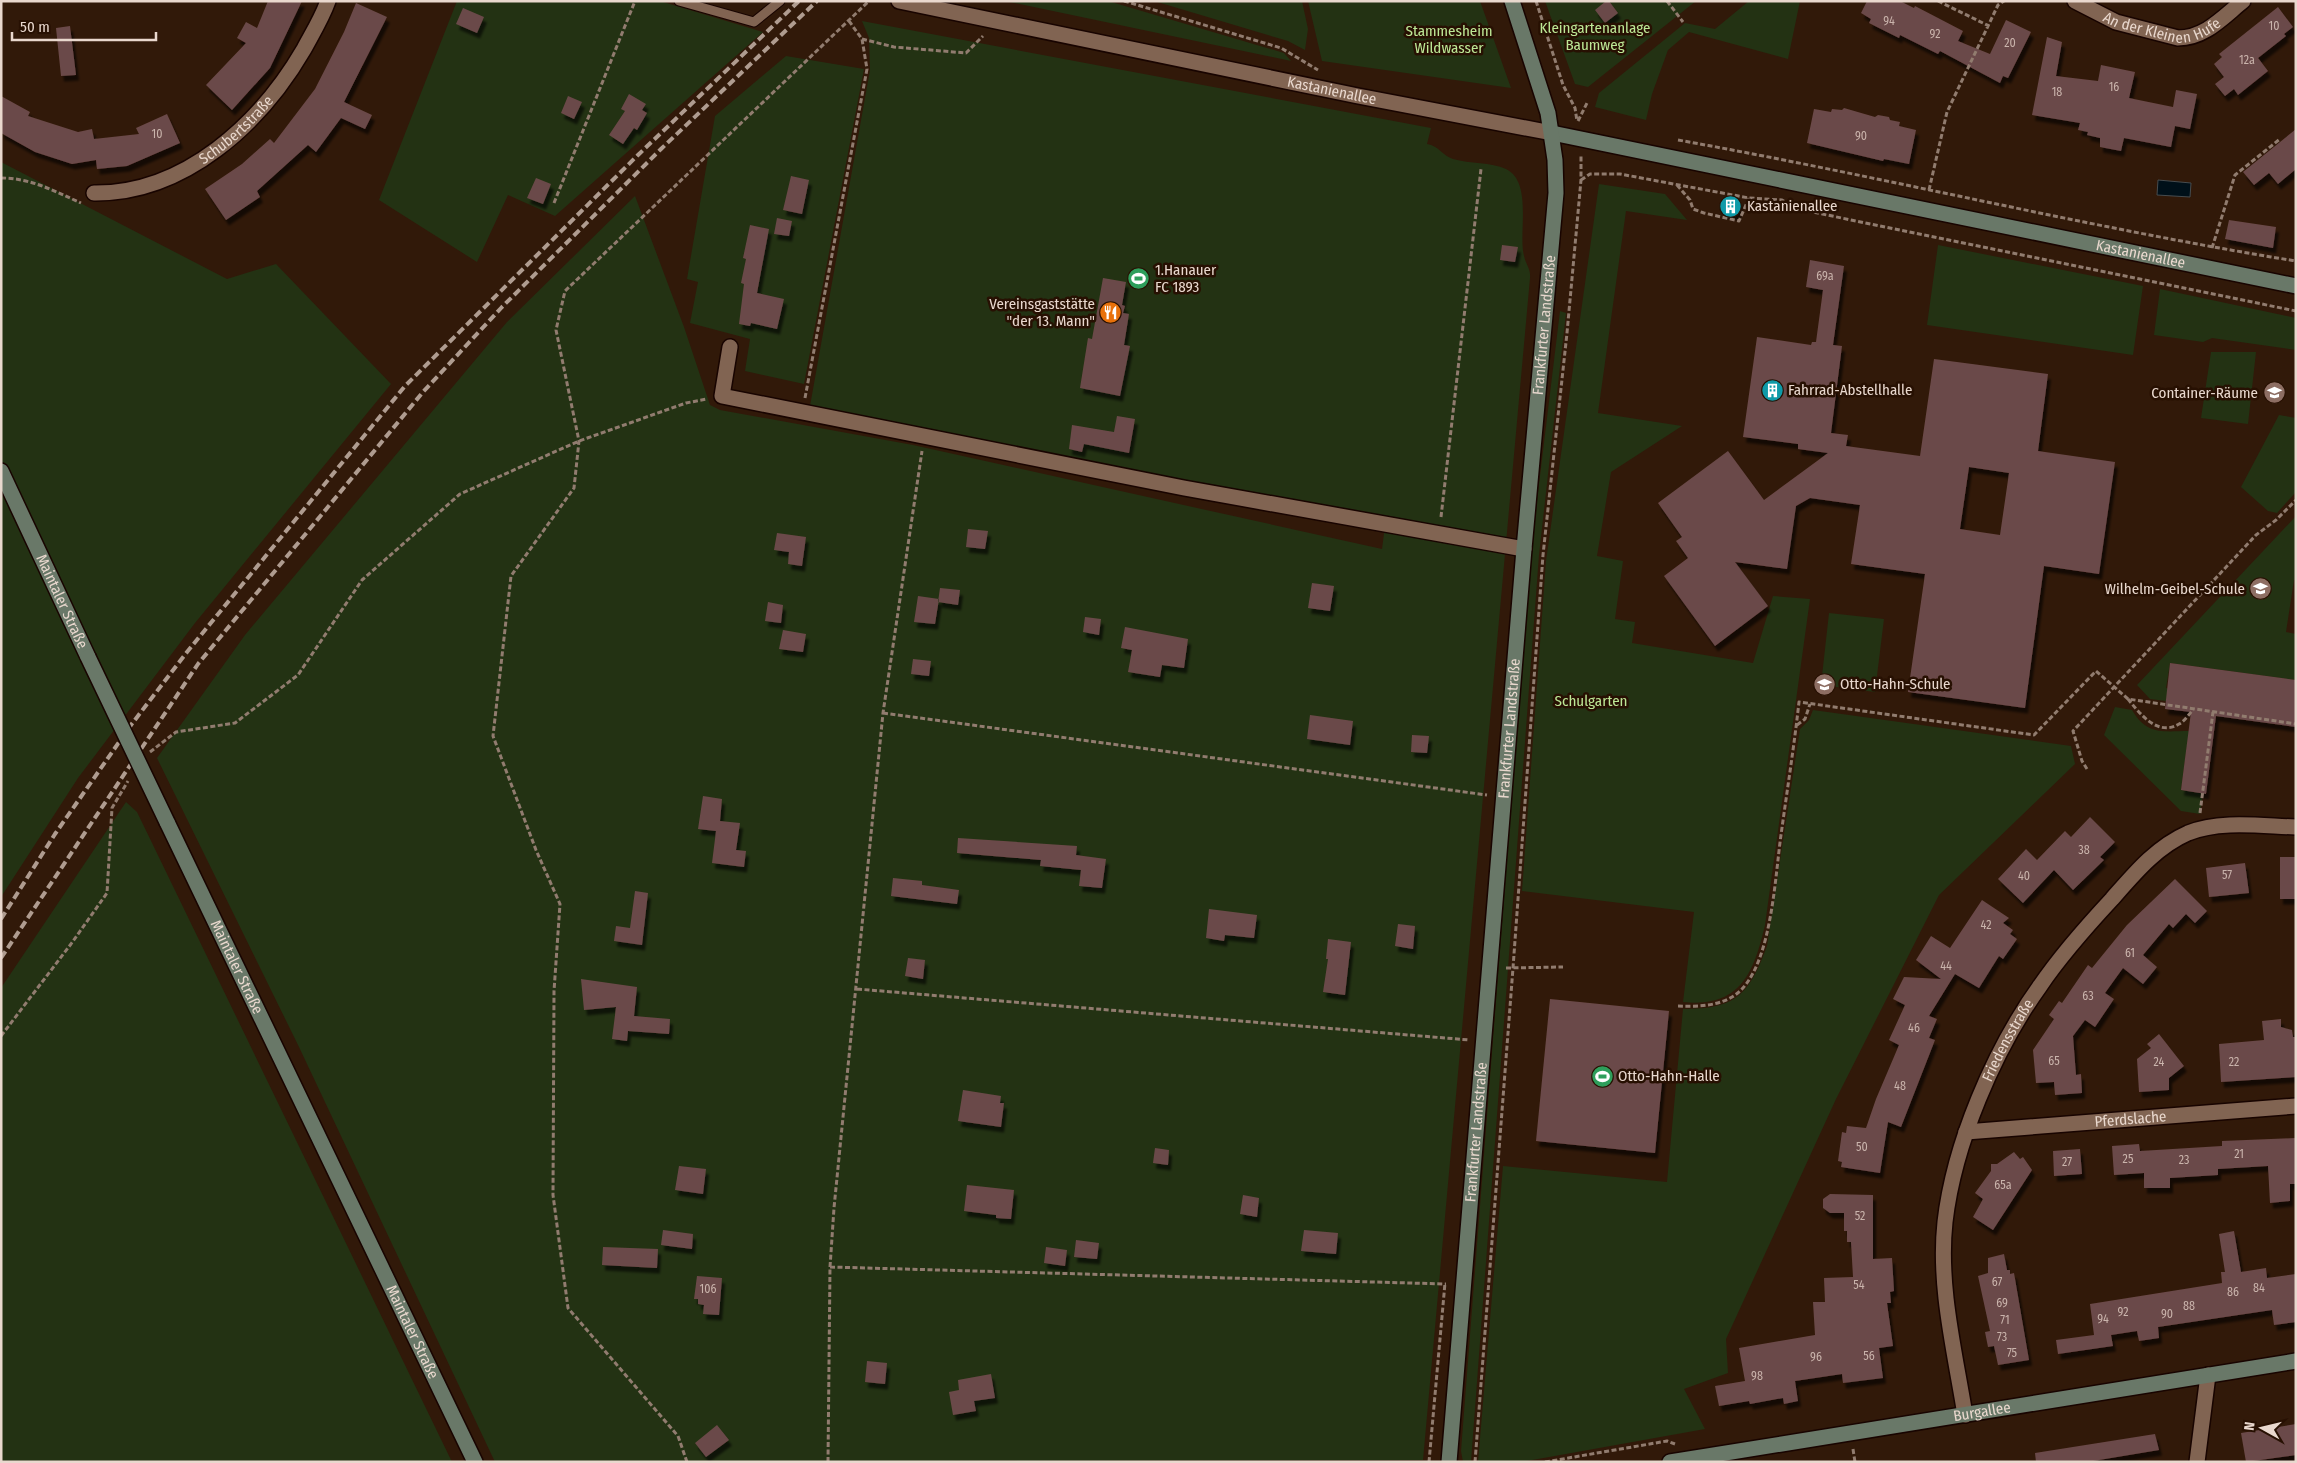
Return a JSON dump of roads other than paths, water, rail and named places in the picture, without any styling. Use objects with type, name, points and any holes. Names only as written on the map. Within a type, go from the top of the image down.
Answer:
[{"type":"main road","name":"Frankfurter Landstraße","points":[[1449,1462],[1503,797],[1556,193],[1552,133],[1548,113],[1512,1]]},
{"type":"main road","name":"Kastanienallee","points":[[1552,133],[2296,286]]},
{"type":"main road","name":"Maintaler Straße","points":[[1,471],[166,822],[475,1462]]},
{"type":"main road","name":"Burgallee","points":[[1670,1462],[2296,1361]]},
{"type":"street","name":"Schubertstraße","points":[[90,199],[155,183],[208,155],[235,135],[260,112],[280,87],[312,35],[328,1]]},
{"type":"street","name":"An der Kleinen Hufe","points":[[2075,1],[2116,22],[2178,38],[2188,38],[2202,34],[2243,1]]},
{"type":"street","name":"Kastanienallee","points":[[906,3],[1358,96],[1552,133]]},
{"type":"street","points":[[730,347],[722,396],[924,438],[1439,535],[1524,549]]},
{"type":"street","name":"Friedensstraße","points":[[1965,1415],[1943,1269],[1944,1235],[1950,1194],[1966,1132],[2003,1048],[2018,1020],[2040,985],[2070,946],[2138,870],[2163,847],[2188,833],[2222,826],[2296,827]]},
{"type":"street","name":"Pferdslache","points":[[1966,1132],[2296,1106]]},
{"type":"street","points":[[2197,1462],[2208,1375]]},
{"type":"lane","points":[[679,1],[754,22],[780,1]]},
{"type":"railway","points":[[1,919],[55,834],[131,725],[187,652],[405,386],[638,155],[799,1]]},
{"type":"railway","points":[[1,958],[198,664],[423,392],[502,307],[661,149],[817,1]]},
{"type":"place","name":"Kastanienallee","points":[[1731,206]]},
{"type":"place","name":"1.Hanauer FC 1893","points":[[1139,279]]},
{"type":"place","name":"Vereinsgaststätte \"der 13. Mann\"","points":[[1111,313]]},
{"type":"place","name":"Fahrrad-Abstellhalle","points":[[1772,390]]},
{"type":"place","name":"Container-Räume","points":[[2274,393]]},
{"type":"place","name":"Wilhelm-Geibel-Schule","points":[[2261,589]]},
{"type":"place","name":"Otto-Hahn-Schule","points":[[1824,684]]},
{"type":"place","name":"Otto-Hahn-Halle","points":[[1602,1076]]},
{"type":"park label","name":"Kleingartenanlage Baumweg","points":[[1595,36]]},
{"type":"park label","name":"Stammesheim Wildwasser","points":[[1449,40]]},
{"type":"park label","name":"Schulgarten","points":[[1591,701]]}]
